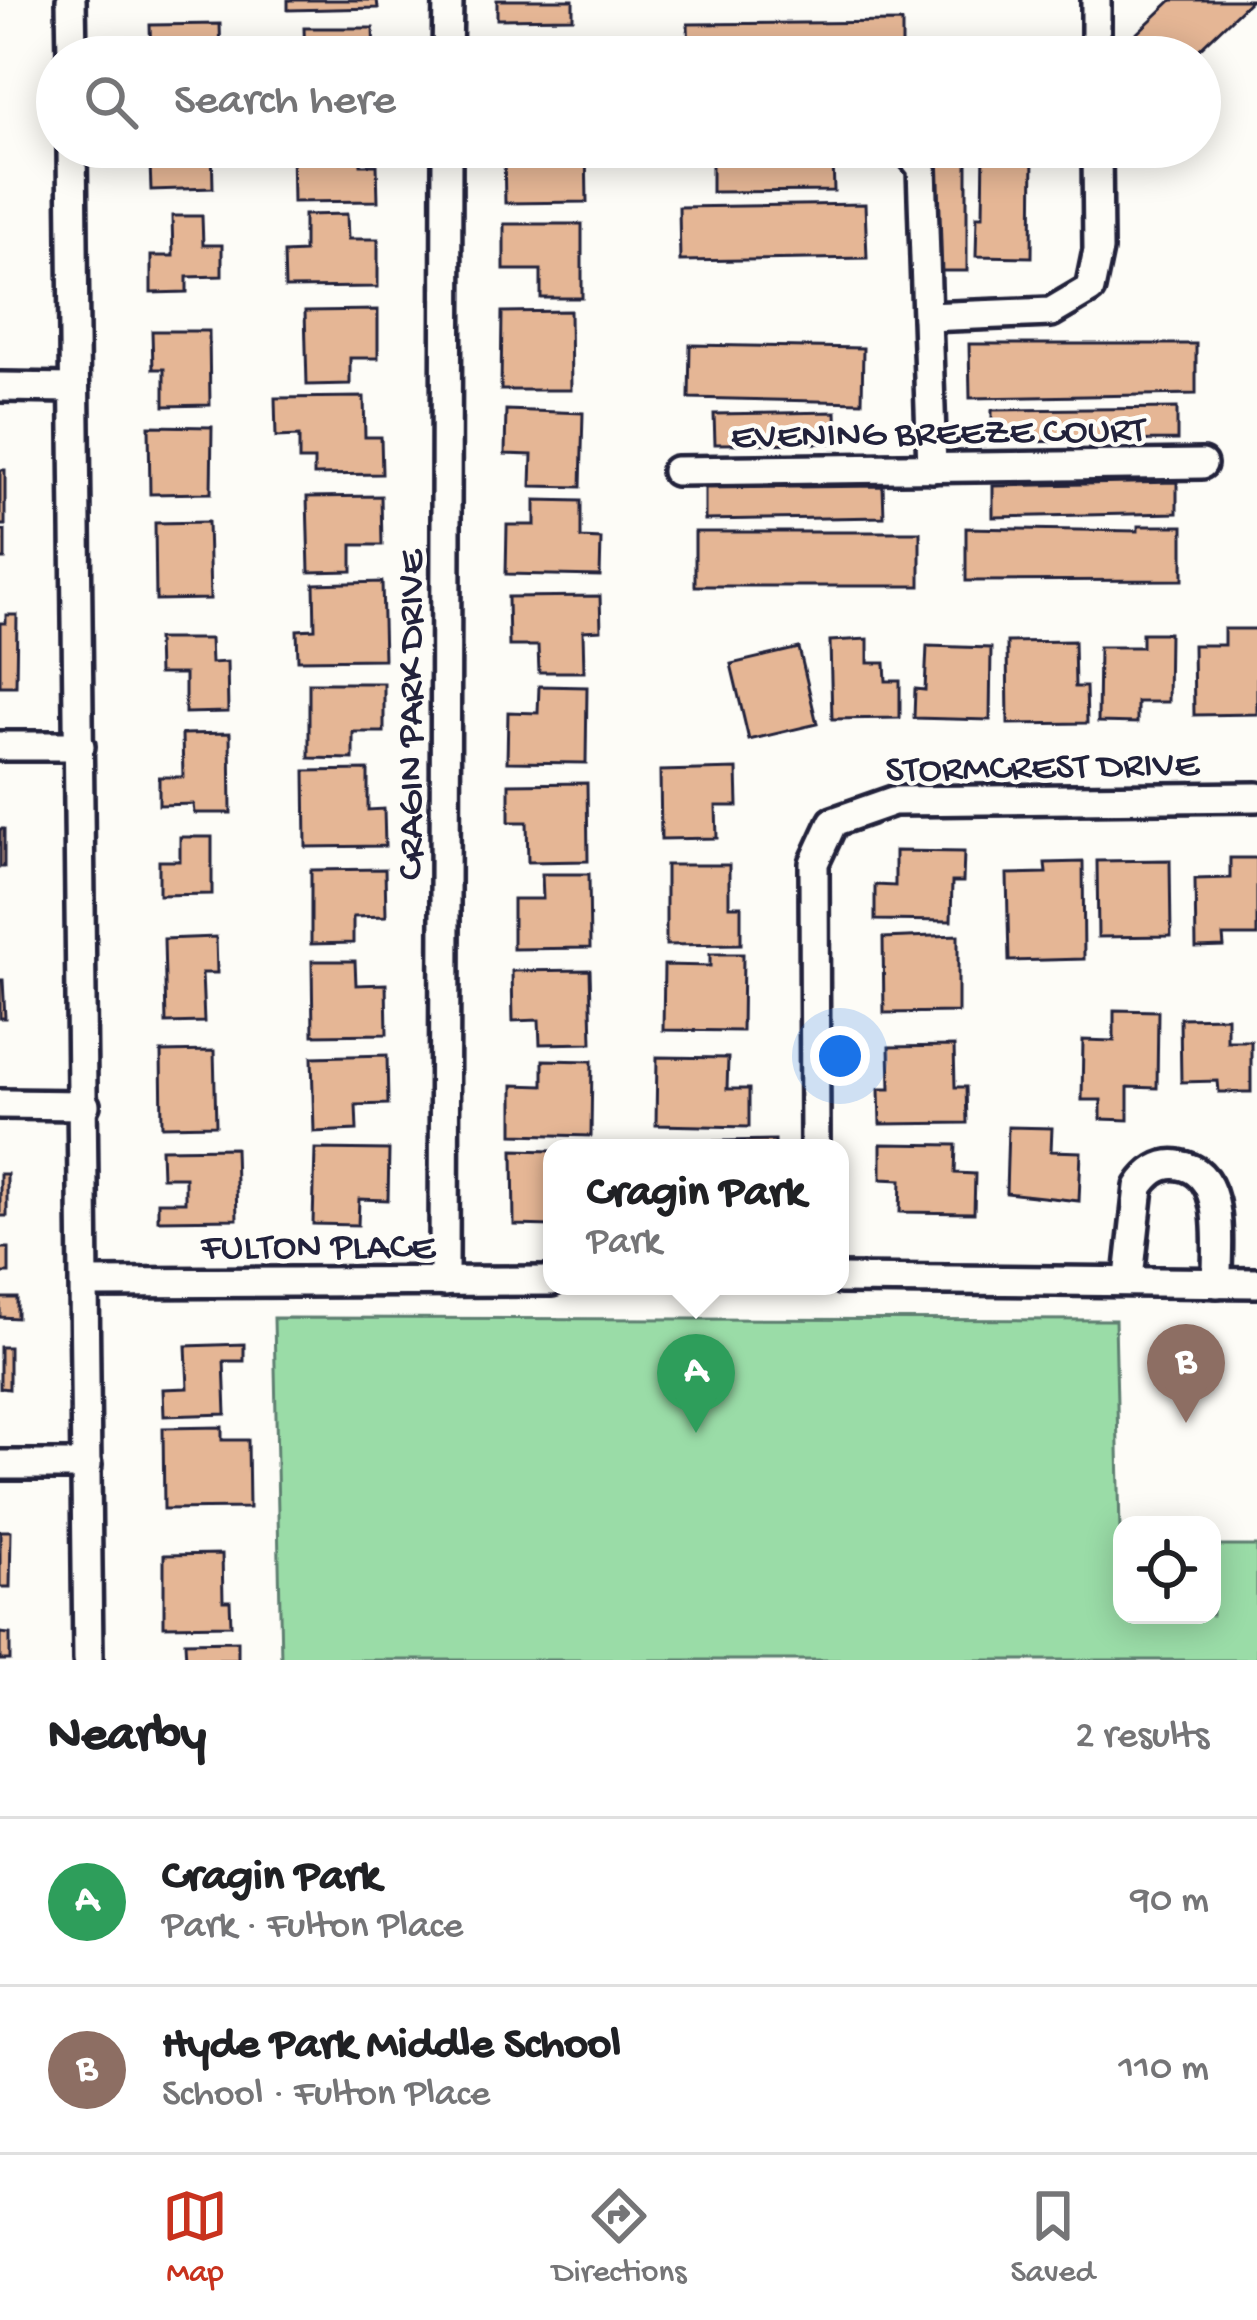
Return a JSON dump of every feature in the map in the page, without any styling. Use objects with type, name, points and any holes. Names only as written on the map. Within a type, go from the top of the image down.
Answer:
[{"type":"street","points":[[71,0],[72,36]]},
{"type":"street","points":[[448,0],[448,36]]},
{"type":"street","points":[[1096,0],[1096,36]]},
{"type":"street","points":[[72,168],[88,1660]]},
{"type":"street","name":"CRAGIN PARK DRIVE","points":[[444,1282],[447,168]]},
{"type":"street","points":[[922,168],[932,468]]},
{"type":"street","points":[[927,316],[1052,312],[1090,289],[1098,250],[1097,168]]},
{"type":"street","points":[[0,387],[74,388]]},
{"type":"street","name":"EVENING BREEZE COURT","points":[[676,471],[1202,464]]},
{"type":"street","points":[[0,746],[80,746]]},
{"type":"street","name":"STORMCREST DRIVE","points":[[814,1139],[814,863],[833,821],[893,801],[1257,797]]},
{"type":"street","points":[[0,1104],[85,1105]]},
{"type":"street","points":[[1129,1278],[1139,1187],[1163,1166],[1180,1165],[1199,1172],[1213,1191],[1217,1283]]},
{"type":"street","points":[[849,1279],[1129,1278],[1257,1283]]},
{"type":"street","name":"FULTON PLACE","points":[[85,1283],[543,1281]]},
{"type":"street","points":[[0,1465],[87,1465]]},
{"type":"green space","points":[[274,1318],[1115,1320],[1120,1516],[1113,1516],[1113,1624],[1221,1624],[1221,1546],[1257,1546],[1257,1660],[281,1660]]},
{"type":"building","points":[[288,0],[377,0],[378,8],[288,10]]},
{"type":"building","points":[[497,0],[573,0],[573,18],[497,19]]},
{"type":"building","points":[[1172,0],[1251,0],[1213,36],[1134,36]]},
{"type":"building","points":[[902,22],[902,36],[688,36],[688,24]]},
{"type":"building","points":[[220,24],[220,36],[150,36],[150,25]]},
{"type":"building","points":[[304,28],[373,28],[373,36],[304,36]]},
{"type":"building","points":[[150,168],[213,168],[213,188],[151,190]]},
{"type":"building","points":[[292,168],[377,168],[378,201],[293,202]]},
{"type":"building","points":[[504,168],[586,168],[587,202],[505,203]]},
{"type":"building","points":[[712,168],[833,168],[834,191],[712,192]]},
{"type":"building","points":[[936,168],[967,168],[967,271],[936,271]]},
{"type":"building","points":[[984,168],[1033,168],[1032,257],[976,256],[977,216],[983,216]]},
{"type":"building","points":[[865,204],[867,258],[680,261],[679,207]]},
{"type":"building","points":[[347,214],[348,239],[378,239],[378,287],[285,288],[284,253],[304,252],[304,215]]},
{"type":"building","points":[[172,216],[202,216],[203,245],[222,245],[222,276],[187,277],[187,292],[151,293],[151,256],[173,256]]},
{"type":"building","points":[[504,224],[582,224],[582,298],[541,298],[541,270],[504,270]]},
{"type":"building","points":[[378,310],[378,358],[350,358],[350,384],[307,385],[305,311]]},
{"type":"building","points":[[570,311],[571,390],[501,390],[502,312]]},
{"type":"building","points":[[152,331],[209,331],[210,405],[164,406],[164,369],[153,369]]},
{"type":"building","points":[[969,344],[1196,344],[1196,394],[970,398]]},
{"type":"building","points":[[690,345],[863,348],[862,402],[689,398]]},
{"type":"building","points":[[364,397],[365,437],[381,437],[382,474],[314,475],[314,460],[299,460],[299,436],[276,437],[275,398]]},
{"type":"building","points":[[1177,408],[1177,440],[992,442],[992,410]]},
{"type":"building","points":[[506,410],[583,413],[581,487],[531,486],[532,455],[505,454]]},
{"type":"building","points":[[836,412],[837,443],[715,444],[714,414]]},
{"type":"building","points":[[149,426],[212,427],[211,493],[150,494]]},
{"type":"building","points":[[0,470],[5,470],[5,525],[0,525]]},
{"type":"building","points":[[1177,482],[1177,513],[993,517],[993,486]]},
{"type":"building","points":[[883,486],[884,517],[705,520],[705,488]]},
{"type":"building","points":[[381,496],[382,545],[352,545],[352,571],[309,572],[307,497]]},
{"type":"building","points":[[535,500],[581,501],[581,538],[601,539],[600,576],[506,574],[507,525],[535,525]]},
{"type":"building","points":[[208,522],[210,599],[156,600],[155,523]]},
{"type":"building","points":[[1138,526],[1183,526],[1183,580],[966,581],[966,528],[1138,531]]},
{"type":"building","points":[[0,531],[5,531],[5,559],[0,559]]},
{"type":"building","points":[[695,532],[920,532],[920,586],[695,586]]},
{"type":"building","points":[[382,582],[384,659],[298,660],[297,630],[315,629],[314,584]]},
{"type":"building","points":[[600,596],[601,630],[583,631],[584,672],[539,672],[538,646],[509,646],[508,597]]},
{"type":"building","points":[[6,615],[17,615],[16,686],[0,686],[0,623],[6,623]]},
{"type":"building","points":[[1224,629],[1257,629],[1257,714],[1194,715],[1193,645],[1224,645]]},
{"type":"building","points":[[1142,633],[1169,633],[1168,702],[1137,702],[1137,723],[1098,722],[1099,647],[1142,647]]},
{"type":"building","points":[[157,639],[210,639],[211,663],[227,662],[228,712],[185,713],[185,674],[158,674]]},
{"type":"building","points":[[868,639],[868,663],[885,663],[886,681],[900,681],[900,718],[832,719],[830,641]]},
{"type":"building","points":[[1074,641],[1075,687],[1086,687],[1087,723],[1008,724],[1007,642]]},
{"type":"building","points":[[927,646],[991,648],[990,720],[914,718],[915,689],[925,690]]},
{"type":"building","points":[[799,648],[817,724],[749,740],[731,664]]},
{"type":"building","points":[[309,683],[384,683],[384,732],[353,732],[353,759],[309,758]]},
{"type":"building","points":[[539,686],[587,687],[586,763],[507,762],[508,712],[538,713]]},
{"type":"building","points":[[230,733],[231,813],[194,813],[193,804],[159,805],[159,777],[183,777],[182,734]]},
{"type":"building","points":[[737,769],[738,806],[716,806],[717,838],[661,839],[660,771]]},
{"type":"building","points":[[368,770],[368,810],[384,809],[385,846],[306,847],[305,771]]},
{"type":"building","points":[[587,783],[588,861],[528,862],[527,822],[509,822],[509,784]]},
{"type":"building","points":[[0,829],[4,829],[4,867],[0,867]]},
{"type":"building","points":[[180,837],[212,837],[212,894],[159,895],[159,861],[180,861]]},
{"type":"building","points":[[895,851],[964,852],[963,882],[952,882],[951,921],[875,920],[875,885],[895,886]]},
{"type":"building","points":[[1230,858],[1257,858],[1257,936],[1223,936],[1224,947],[1196,948],[1195,879],[1230,878]]},
{"type":"building","points":[[1170,860],[1171,936],[1098,937],[1097,861]]},
{"type":"building","points":[[1083,862],[1084,959],[1009,961],[1007,874],[1046,873],[1045,863]]},
{"type":"building","points":[[666,865],[729,865],[729,906],[741,906],[741,944],[666,945]]},
{"type":"building","points":[[385,869],[386,916],[353,917],[353,943],[311,944],[311,870]]},
{"type":"building","points":[[542,874],[589,874],[590,948],[513,949],[513,899],[543,899]]},
{"type":"building","points":[[958,935],[958,1012],[884,1013],[883,938]]},
{"type":"building","points":[[216,937],[217,973],[202,973],[204,1022],[166,1023],[164,939]]},
{"type":"building","points":[[710,954],[743,954],[742,1031],[663,1030],[664,965],[710,966]]},
{"type":"building","points":[[312,961],[355,961],[356,985],[386,984],[387,1034],[313,1035]]},
{"type":"building","points":[[590,970],[592,1043],[540,1044],[539,1020],[513,1021],[512,971]]},
{"type":"building","points":[[3,980],[5,1018],[0,1018]]},
{"type":"building","points":[[1114,1010],[1158,1011],[1157,1088],[1128,1087],[1128,1120],[1101,1119],[1101,1100],[1082,1100],[1083,1040],[1114,1041]]},
{"type":"building","points":[[1227,1017],[1227,1041],[1251,1041],[1251,1092],[1219,1092],[1218,1081],[1181,1082],[1180,1018]]},
{"type":"building","points":[[954,1046],[955,1087],[966,1087],[967,1123],[880,1124],[879,1089],[890,1089],[889,1047]]},
{"type":"building","points":[[214,1051],[216,1125],[162,1126],[161,1052]]},
{"type":"building","points":[[387,1055],[388,1104],[356,1105],[357,1130],[314,1132],[312,1057]]},
{"type":"building","points":[[657,1057],[728,1058],[727,1089],[749,1089],[749,1127],[656,1125]]},
{"type":"building","points":[[543,1060],[592,1061],[591,1136],[513,1134],[513,1085],[543,1086]]},
{"type":"building","points":[[1008,1127],[1052,1128],[1051,1151],[1081,1152],[1079,1201],[1006,1193]]},
{"type":"building","points":[[881,1144],[956,1145],[955,1173],[975,1174],[974,1213],[900,1212],[901,1180],[881,1179]]},
{"type":"building","points":[[235,1148],[237,1219],[158,1220],[158,1202],[185,1202],[185,1177],[162,1177],[161,1149]]},
{"type":"building","points":[[315,1149],[389,1150],[388,1200],[359,1199],[358,1225],[313,1224]]},
{"type":"building","points":[[513,1150],[543,1151],[543,1226],[514,1225]]},
{"type":"building","points":[[0,1174],[7,1174],[7,1216],[0,1216]]},
{"type":"building","points":[[0,1248],[9,1248],[9,1273],[0,1273]]},
{"type":"building","points":[[0,1298],[17,1298],[17,1318],[0,1317]]},
{"type":"building","points":[[244,1344],[244,1361],[224,1361],[226,1414],[164,1416],[163,1389],[188,1388],[186,1346]]},
{"type":"building","points":[[0,1347],[9,1347],[9,1389],[0,1388]]},
{"type":"building","points":[[222,1427],[222,1440],[248,1440],[249,1508],[164,1509],[163,1428]]},
{"type":"building","points":[[0,1531],[11,1531],[10,1587],[0,1587]]},
{"type":"building","points":[[222,1554],[223,1601],[230,1601],[231,1625],[164,1626],[164,1555]]},
{"type":"building","points":[[0,1633],[10,1634],[10,1660],[0,1660]]},
{"type":"building","points":[[238,1641],[238,1660],[186,1660],[185,1642]]},
{"type":"place","name":"Hyde Park Middle School","points":[[1186,1423]]},
{"type":"place","name":"Cragin Park","points":[[696,1433]]}]
